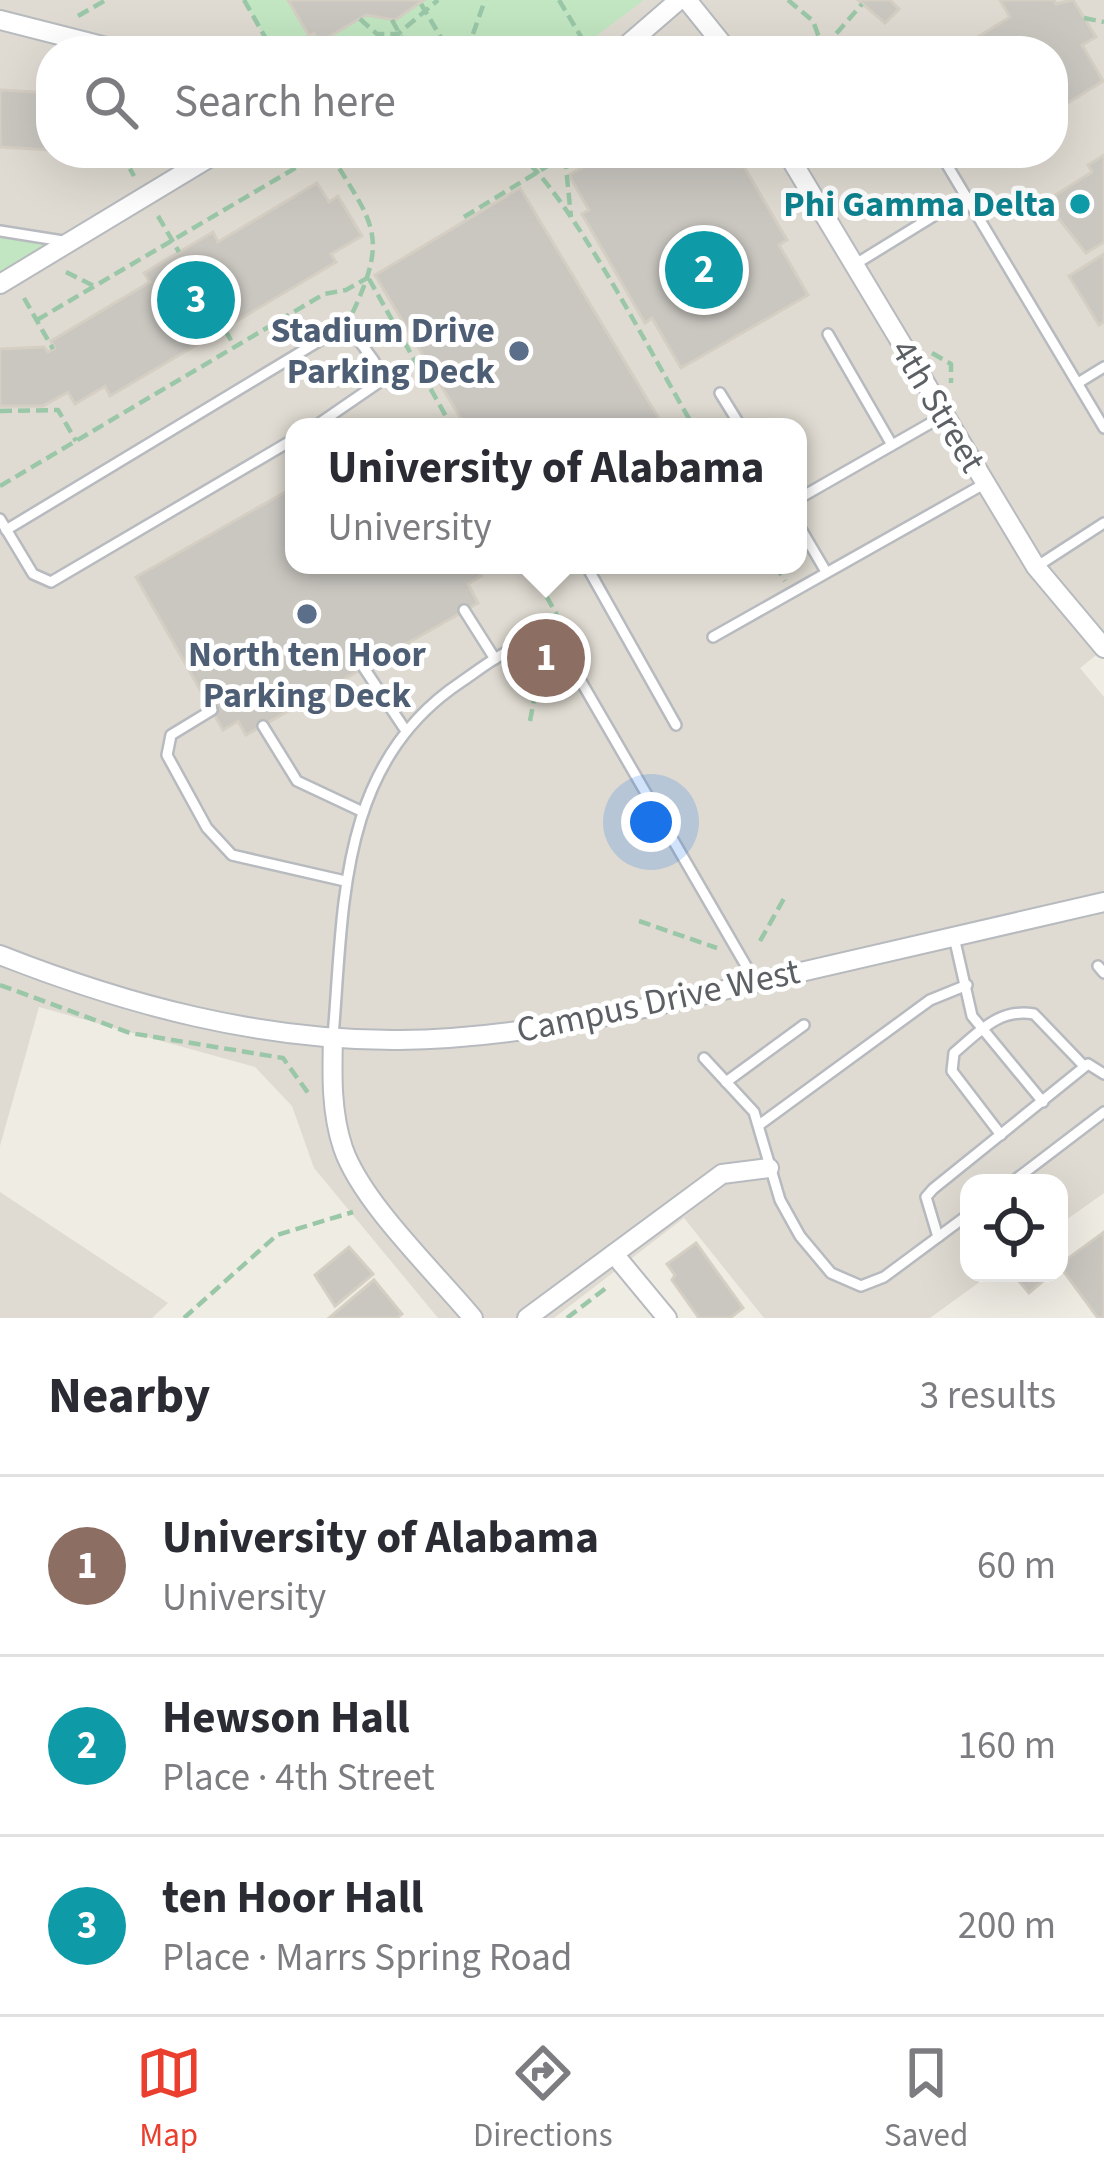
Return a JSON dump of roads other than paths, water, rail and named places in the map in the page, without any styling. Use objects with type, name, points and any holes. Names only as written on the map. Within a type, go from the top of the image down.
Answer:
[{"type":"street","points":[[639,36],[683,0],[715,36]]},
{"type":"street","points":[[0,20],[63,36]]},
{"type":"street","points":[[0,284],[192,168]]},
{"type":"street","name":"4th Street","points":[[796,168],[1036,567],[1104,648]]},
{"type":"street","name":"Campus Drive West","points":[[0,955],[171,1011],[333,1037],[399,1040],[560,1027],[1104,902]]},
{"type":"street","points":[[333,1037],[333,1098],[345,1153],[368,1190],[473,1318]]},
{"type":"street","points":[[527,1318],[722,1174],[769,1168]]},
{"type":"street","points":[[614,1254],[667,1318]]},
{"type":"lane","points":[[949,168],[1104,428]]},
{"type":"lane","points":[[854,265],[966,196]]},
{"type":"lane","points":[[0,231],[68,242]]},
{"type":"lane","points":[[285,444],[51,582],[33,574],[3,525],[329,335],[352,331],[374,361],[378,383],[327,418]]},
{"type":"lane","points":[[828,334],[892,445]]},
{"type":"lane","points":[[1078,383],[1104,367]]},
{"type":"lane","points":[[721,393],[736,418]]},
{"type":"lane","points":[[807,494],[943,416]]},
{"type":"lane","points":[[713,637],[984,484]]},
{"type":"lane","points":[[1036,567],[1104,523]]},
{"type":"lane","points":[[807,539],[825,570]]},
{"type":"lane","points":[[591,574],[676,725]]},
{"type":"lane","points":[[464,610],[495,659]]},
{"type":"lane","points":[[333,1037],[345,881],[363,812],[404,728],[434,700],[495,659],[532,642],[549,644],[564,656],[756,983]]},
{"type":"lane","points":[[364,668],[404,728]]},
{"type":"lane","points":[[212,710],[171,735],[167,755],[220,845],[247,862],[345,881]]},
{"type":"lane","points":[[262,726],[297,781],[363,812]]},
{"type":"lane","points":[[954,937],[980,1030],[1043,1102]]},
{"type":"lane","points":[[759,1125],[930,1000],[967,985]]},
{"type":"lane","points":[[1001,1135],[952,1071],[954,1053],[980,1030],[1007,1012],[1034,1013],[1084,1066]]},
{"type":"lane","points":[[726,1082],[804,1025]]},
{"type":"lane","points":[[704,1058],[759,1125],[780,1200],[819,1262],[861,1286],[884,1277],[960,1221]]},
{"type":"lane","points":[[938,1237],[926,1197],[1084,1066],[1094,1063],[1104,1074]]},
{"type":"lane","points":[[1023,1174],[1104,1112]]},
{"type":"place","name":"Phi Gamma Delta","points":[[1080,204]]},
{"type":"place","name":"Hewson Hall","points":[[704,270]]},
{"type":"place","name":"ten Hoor Hall","points":[[196,300]]},
{"type":"place","name":"Stadium Drive Parking Deck","points":[[519,351]]},
{"type":"place","name":"North ten Hoor Parking Deck","points":[[307,614]]},
{"type":"place","name":"University of Alabama","points":[[546,658]]}]
